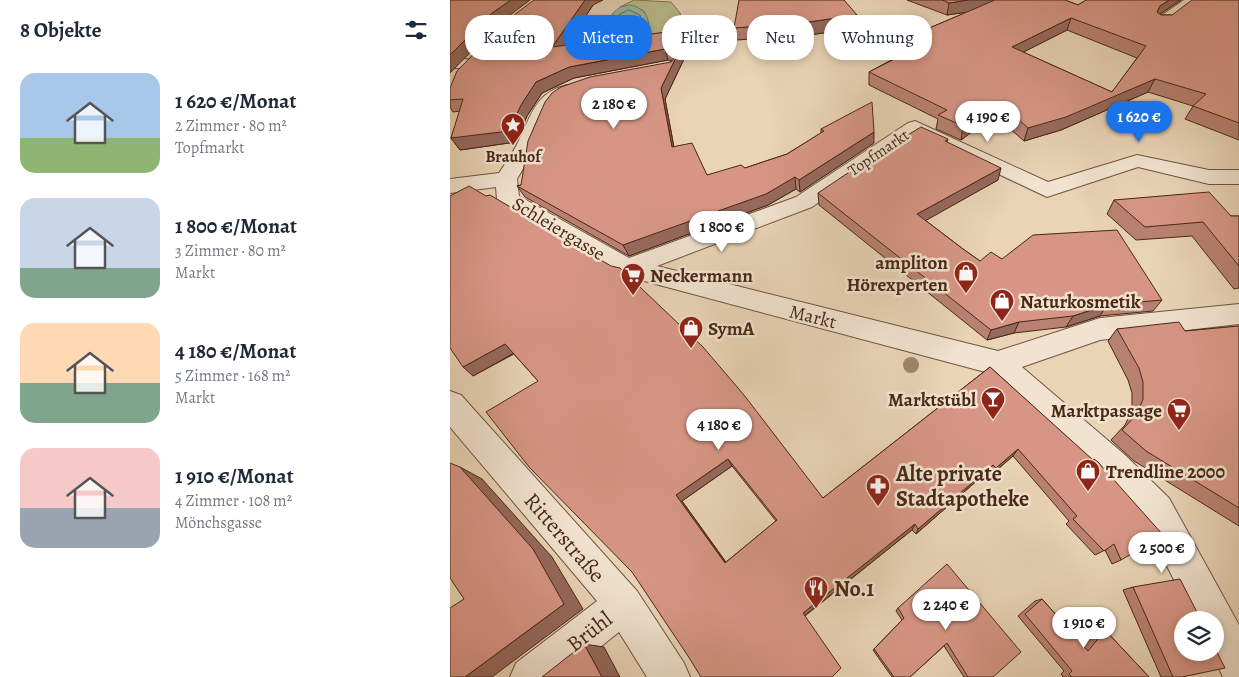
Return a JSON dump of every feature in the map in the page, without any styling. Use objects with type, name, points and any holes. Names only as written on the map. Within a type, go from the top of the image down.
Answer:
[{"type":"street","points":[[1160,23],[1193,0]]},
{"type":"street","points":[[454,70],[472,60]]},
{"type":"street","points":[[450,186],[506,179],[529,141],[538,117],[549,99],[580,84]]},
{"type":"street","name":"Topfmarkt","points":[[627,268],[804,202],[915,127],[1047,190],[1137,161],[1209,177],[1239,177]]},
{"type":"street","name":"Schleiergasse","points":[[506,179],[508,200],[627,268]]},
{"type":"street","name":"Markt","points":[[627,268],[998,363]]},
{"type":"street","points":[[1239,314],[1100,329],[998,363],[1113,466],[1157,510],[1239,666]]},
{"type":"street","name":"Ritterstraße","points":[[450,405],[624,604],[670,677]]},
{"type":"street","name":"Brühl","points":[[530,677],[624,604]]},
{"type":"green space","points":[[634,0],[671,2],[680,15],[662,15],[662,36],[652,37],[652,15],[646,15],[644,11],[634,6],[620,7]]},
{"type":"water","points":[[634,6],[642,10],[646,15],[612,15],[620,7]]},
{"type":"building","points":[[450,0],[511,0],[490,15],[465,15],[465,40],[450,55]]},
{"type":"building","points":[[534,0],[585,0],[574,15],[564,15],[564,30],[554,44],[554,15],[514,15]]},
{"type":"building","points":[[739,0],[844,0],[857,15],[824,15],[824,20],[814,21],[814,15],[747,15],[747,27],[737,28],[736,15]]},
{"type":"building","points":[[942,0],[968,0],[949,3]]},
{"type":"building","points":[[995,0],[1065,0],[1078,5],[1086,0],[1169,0],[1160,6],[1157,12],[1161,15],[1172,15],[1192,0],[1239,0],[1239,123],[1193,106],[1206,94],[1155,79],[1066,117],[1028,128],[998,101],[963,126],[938,115],[947,110],[869,72],[892,60],[932,60],[932,27]],"holes":[[[1071,18],[1146,46],[1112,92],[1012,47]]]},
{"type":"building","points":[[662,33],[662,50],[652,51],[652,34]]},
{"type":"building","points":[[564,45],[564,60],[606,60],[569,67],[536,82],[521,105],[509,131],[451,138],[463,99],[450,100],[450,88],[457,71],[468,60],[554,60],[554,47]]},
{"type":"building","points":[[675,60],[661,88],[672,147],[692,143],[707,175],[741,165],[745,168],[787,154],[824,131],[821,129],[872,102],[874,132],[799,180],[795,177],[766,194],[623,245],[517,186],[521,185],[528,141],[545,102],[552,93],[561,87],[590,77]]},
{"type":"building","points":[[921,127],[948,139],[945,141],[1001,168],[917,214],[963,249],[980,261],[991,252],[1002,259],[1033,235],[1117,230],[1162,300],[1107,305],[1073,316],[1019,322],[991,330],[818,193],[876,154]]},
{"type":"building","points":[[469,186],[486,196],[490,195],[611,266],[620,268],[703,347],[744,395],[823,498],[990,367],[1093,460],[1098,462],[1163,535],[1121,560],[1114,544],[1104,551],[1073,519],[1077,516],[1018,449],[996,468],[993,465],[918,529],[915,524],[803,613],[841,668],[832,677],[701,677],[632,572],[529,467],[486,412],[538,381],[505,344],[463,367],[450,348],[450,196]],"holes":[[[728,459],[777,520],[725,563],[676,495]]]},
{"type":"building","points":[[1209,192],[1231,216],[1239,216],[1239,266],[1203,222],[1145,227],[1114,200]]},
{"type":"building","name":"Marktpassage","points":[[1179,322],[1185,331],[1239,326],[1239,508],[1146,451],[1122,430],[1137,414],[1143,399],[1143,382],[1139,368],[1117,329]]},
{"type":"building","points":[[450,463],[460,467],[533,549],[564,604],[465,677],[450,677],[450,608],[464,599],[450,578]]},
{"type":"building","points":[[947,564],[1021,652],[993,677],[968,677],[947,643],[910,677],[894,677],[874,649],[904,618],[898,608]]},
{"type":"building","points":[[1180,579],[1196,611],[1174,611],[1174,661],[1222,661],[1225,668],[1182,677],[1173,677],[1133,587]]},
{"type":"building","points":[[1042,599],[1088,651],[1105,630],[1149,677],[1072,677],[1069,674],[1072,671],[1025,614]]},
{"type":"building","points":[[584,644],[602,677],[542,677]]},
{"type":"place","name":"Brauhof","points":[[513,146]]},
{"type":"place","name":"ampliton Hörexperten","points":[[966,294]]},
{"type":"place","name":"Neckermann","points":[[633,296]]},
{"type":"place","name":"Naturkosmetik","points":[[1002,322]]},
{"type":"place","name":"SymA","points":[[691,349]]},
{"type":"place","name":"Marktstübl","points":[[993,420]]},
{"type":"place","name":"Marktpassage","points":[[1179,431]]},
{"type":"place","name":"Trendline 2000","points":[[1088,492]]},
{"type":"place","name":"Alte private Stadtapotheke","points":[[878,507]]},
{"type":"place","name":"No.1","points":[[816,609]]}]
